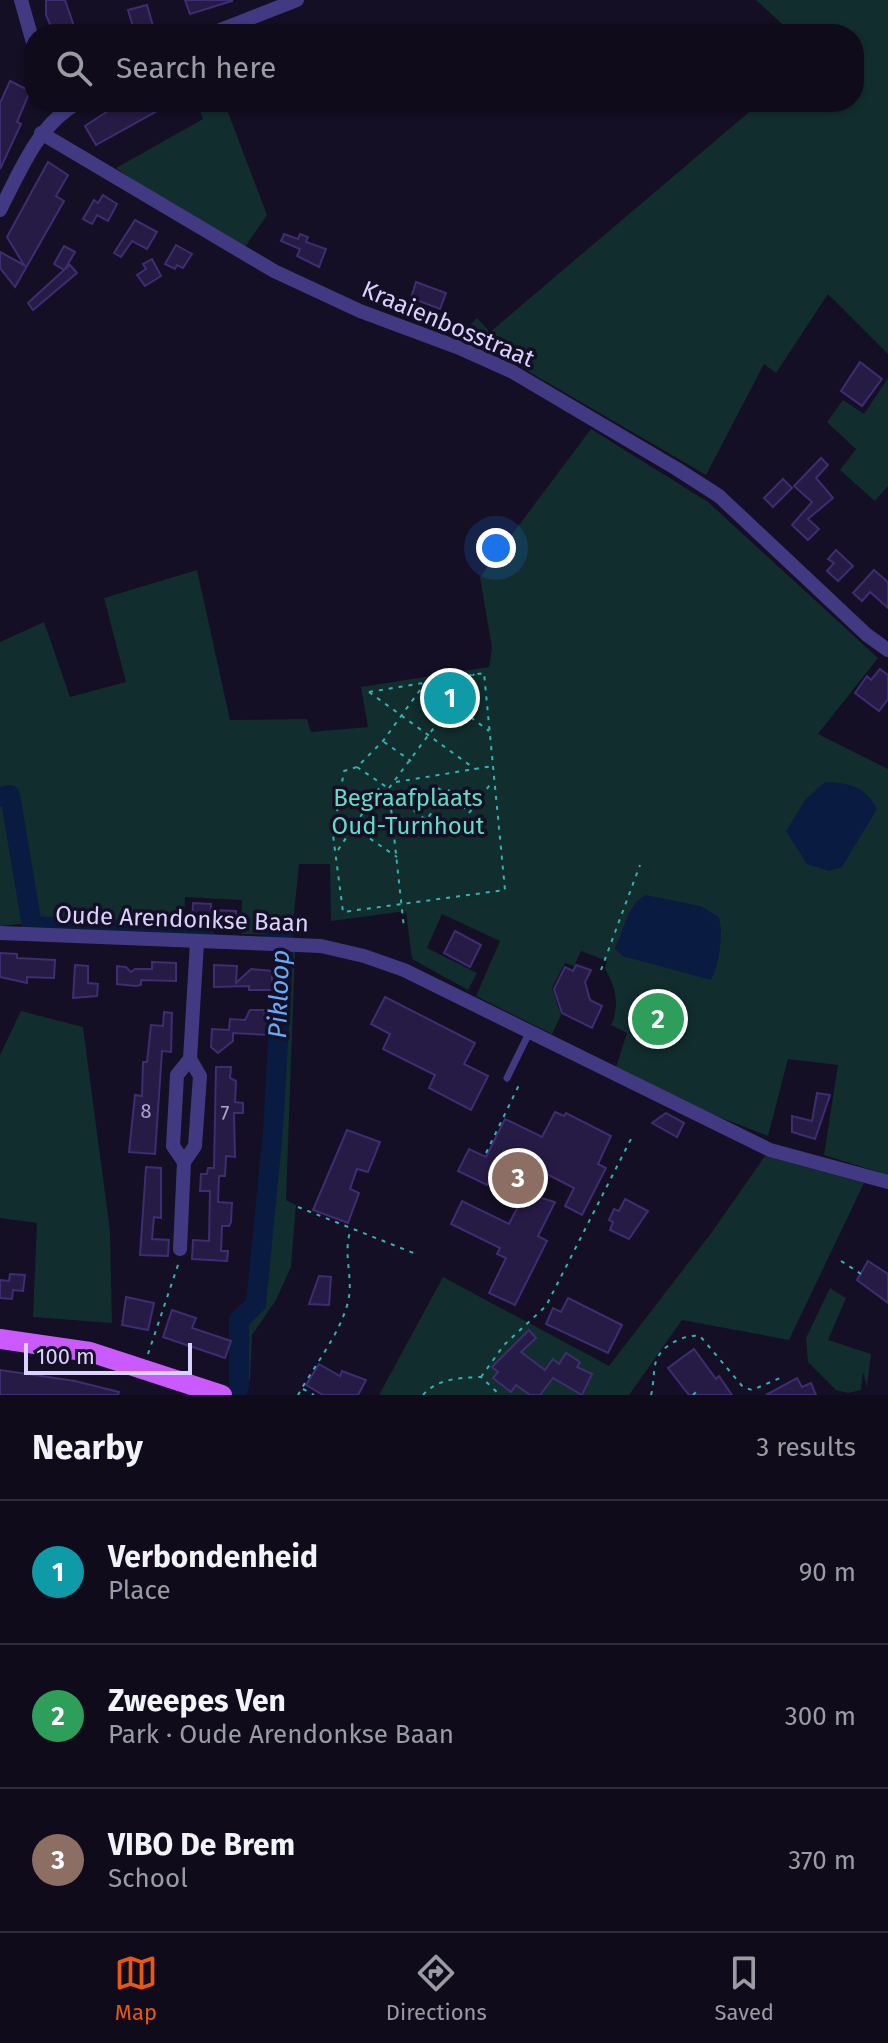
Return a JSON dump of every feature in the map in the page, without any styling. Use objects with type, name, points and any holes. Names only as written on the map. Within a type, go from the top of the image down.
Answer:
[{"type":"main road","points":[[0,1339],[90,1352],[222,1395]]},
{"type":"street","points":[[21,0],[28,24]]},
{"type":"street","points":[[236,24],[297,0]]},
{"type":"street","points":[[0,210],[41,133],[57,112]]},
{"type":"street","name":"Kraaienbosstraat","points":[[41,133],[274,271],[360,311],[511,371],[677,469],[719,496],[867,635],[888,650]]},
{"type":"street","name":"Oude Arendonkse Baan","points":[[0,933],[272,943],[343,951],[397,968],[770,1150],[888,1182]]},
{"type":"street","points":[[180,1249],[184,1162],[195,1146],[200,1076],[190,1059],[197,942]]},
{"type":"street","points":[[184,1162],[173,1146],[177,1075],[190,1059]]},
{"type":"lane","points":[[507,1078],[529,1033]]},
{"type":"path","points":[[404,928],[389,790],[475,673]]},
{"type":"path","points":[[425,683],[402,716],[383,741],[357,767],[344,771],[333,835],[343,912],[505,890],[484,673],[369,692],[402,716],[429,736],[475,769]]},
{"type":"path","points":[[425,683],[489,731]]},
{"type":"path","points":[[383,741],[411,761]]},
{"type":"path","points":[[395,782],[493,766]]},
{"type":"path","points":[[357,767],[426,820],[453,785]]},
{"type":"path","points":[[438,788],[469,812],[493,781]]},
{"type":"path","points":[[337,852],[382,784]]},
{"type":"path","points":[[336,816],[397,857]]},
{"type":"path","points":[[601,970],[640,865]]},
{"type":"path","points":[[486,1153],[519,1085]]},
{"type":"path","points":[[423,1395],[432,1384],[441,1381],[481,1377],[504,1345],[546,1306],[633,1135]]},
{"type":"path","points":[[298,1207],[416,1254]]},
{"type":"path","points":[[298,1395],[348,1301],[350,1279],[345,1254],[351,1229]]},
{"type":"path","points":[[143,1367],[178,1264],[180,1249]]},
{"type":"path","points":[[841,1261],[861,1274]]},
{"type":"path","points":[[651,1395],[656,1359],[675,1341],[689,1335],[700,1336],[743,1387],[752,1390],[780,1378]]},
{"type":"path","points":[[481,1377],[500,1395]]},
{"type":"path","points":[[301,1388],[314,1395]]},
{"type":"green space","points":[[756,0],[888,0],[888,354],[828,294],[776,373],[764,364],[706,475],[490,349],[457,338],[477,318],[490,332],[749,112],[864,112],[864,24],[782,24]]},
{"type":"green space","points":[[201,112],[228,112],[267,215],[243,250],[176,211],[116,168],[203,119]]},
{"type":"green space","points":[[888,378],[888,486],[875,501],[840,470],[856,449],[827,422],[843,400],[864,414]]},
{"type":"green space","name":"Begraafplaats Oud-Turnhout","points":[[591,429],[708,502],[878,658],[818,734],[888,769],[888,1175],[824,1155],[838,1065],[788,1059],[768,1136],[699,1109],[616,1067],[627,1033],[611,1025],[616,1004],[612,982],[605,969],[607,961],[581,951],[574,966],[565,963],[552,988],[561,1015],[552,1034],[476,996],[500,941],[442,914],[427,948],[477,973],[468,990],[412,959],[406,911],[331,921],[330,864],[299,864],[292,935],[241,934],[242,900],[185,897],[184,930],[40,922],[0,926],[0,642],[44,622],[70,697],[126,682],[104,598],[197,570],[230,720],[307,719],[311,732],[368,727],[361,687],[489,667],[492,648],[480,577]],"holes":[[[700,906],[718,917],[721,930],[711,979],[623,956],[615,948],[627,926]]]},
{"type":"green space","points":[[283,951],[295,952],[286,1200],[296,1205],[291,1267],[276,1300],[252,1335],[250,1380],[245,1389],[239,1387],[239,1320],[256,1304],[273,1130]]},
{"type":"green space","points":[[21,1011],[83,1027],[110,1231],[112,1323],[33,1317],[37,1223],[0,1218],[0,1055]]},
{"type":"green space","points":[[765,1156],[864,1183],[789,1340],[682,1320],[629,1395],[379,1395],[443,1277],[609,1366],[712,1232]]},
{"type":"green space","points":[[830,1288],[846,1298],[828,1340],[871,1354],[867,1387],[863,1372],[861,1390],[848,1393],[836,1390],[808,1362],[806,1338]]},
{"type":"water","points":[[825,782],[856,787],[867,795],[877,809],[842,867],[829,871],[807,864],[786,831],[805,800]]},
{"type":"water","points":[[646,895],[700,906],[719,917],[720,949],[711,980],[623,956],[615,949],[634,904]]},
{"type":"building","points":[[46,0],[65,0],[73,24],[50,24]]},
{"type":"building","points":[[185,0],[232,0],[232,1],[190,14]]},
{"type":"building","points":[[147,5],[152,24],[132,24],[128,10]]},
{"type":"building","points":[[10,81],[24,88],[24,105],[17,122],[21,124],[0,169],[0,103]]},
{"type":"building","points":[[107,112],[155,112],[96,145],[85,126]]},
{"type":"building","points":[[48,162],[68,175],[56,196],[64,201],[15,287],[0,268],[0,252],[24,265],[7,237]]},
{"type":"building","points":[[103,195],[117,204],[108,221],[97,215],[92,224],[83,219],[94,200],[98,203]]},
{"type":"building","points":[[135,220],[157,232],[147,249],[132,241],[121,257],[114,253]]},
{"type":"building","points":[[284,234],[298,239],[300,234],[308,237],[306,242],[326,249],[319,267],[297,256],[300,249],[281,241]]},
{"type":"building","points":[[176,245],[192,254],[183,268],[177,265],[175,269],[165,264]]},
{"type":"building","points":[[64,246],[75,252],[65,269],[70,265],[77,273],[33,310],[28,303],[64,270],[54,264]]},
{"type":"building","points":[[152,259],[161,276],[145,286],[137,275],[146,269],[143,264]]},
{"type":"building","points":[[416,282],[446,293],[440,309],[411,298]]},
{"type":"building","points":[[860,362],[882,379],[862,406],[841,391]]},
{"type":"building","points":[[821,458],[828,465],[816,478],[833,498],[808,519],[819,529],[808,540],[792,525],[812,502],[794,486]]},
{"type":"building","points":[[783,479],[792,488],[773,507],[764,498]]},
{"type":"building","points":[[836,550],[853,566],[838,581],[827,571],[834,563],[828,559]]},
{"type":"building","points":[[874,570],[888,582],[888,608],[870,592],[862,601],[853,593]]},
{"type":"building","points":[[880,669],[888,675],[888,699],[879,711],[855,693],[867,676],[871,680]]},
{"type":"building","points":[[193,903],[211,904],[211,910],[236,911],[236,924],[192,925]]},
{"type":"building","points":[[455,931],[481,945],[470,967],[444,953]]},
{"type":"building","points":[[0,953],[17,954],[17,958],[55,960],[54,978],[27,977],[27,983],[0,977]]},
{"type":"building","points":[[152,962],[176,963],[176,981],[141,980],[141,985],[136,986],[117,984],[117,966],[126,967],[131,972],[135,969],[152,969]]},
{"type":"building","points":[[75,965],[88,966],[88,983],[98,984],[97,996],[73,998]]},
{"type":"building","points":[[214,965],[237,966],[236,983],[251,969],[272,971],[272,990],[249,990],[249,986],[214,987]]},
{"type":"building","points":[[576,965],[591,970],[585,982],[590,1000],[602,1006],[592,1028],[562,1013],[554,989],[565,967],[573,971]]},
{"type":"building","points":[[385,997],[475,1043],[464,1064],[488,1076],[471,1110],[429,1088],[435,1075],[383,1049],[390,1034],[371,1024]]},
{"type":"building","points":[[250,1010],[265,1010],[264,1016],[275,1018],[269,1035],[233,1033],[233,1041],[218,1053],[211,1047],[212,1029],[229,1030],[230,1019],[245,1020]]},
{"type":"building","points":[[164,1012],[172,1013],[171,1052],[162,1051],[155,1154],[129,1152],[135,1095],[142,1096],[143,1062],[147,1062],[151,1025],[163,1026]]},
{"type":"building","points":[[216,1067],[231,1067],[230,1078],[236,1081],[235,1102],[243,1103],[243,1113],[234,1113],[235,1157],[226,1156],[225,1176],[219,1176],[218,1202],[232,1203],[231,1222],[229,1226],[222,1226],[221,1251],[228,1251],[227,1261],[192,1259],[193,1240],[209,1241],[210,1191],[200,1191],[201,1174],[207,1174],[208,1168],[214,1168]]},
{"type":"building","points":[[817,1093],[830,1095],[815,1139],[792,1132],[792,1116],[812,1121]]},
{"type":"building","points":[[555,1112],[564,1116],[566,1113],[611,1136],[598,1164],[606,1168],[582,1215],[565,1206],[574,1188],[504,1152],[487,1185],[458,1171],[469,1149],[486,1157],[505,1119],[542,1137]]},
{"type":"building","points":[[666,1113],[684,1123],[677,1137],[652,1123]]},
{"type":"building","points":[[347,1130],[380,1142],[368,1172],[357,1169],[350,1189],[359,1193],[348,1223],[313,1210]]},
{"type":"building","points":[[146,1167],[161,1168],[161,1218],[154,1217],[152,1239],[169,1240],[168,1256],[140,1255]]},
{"type":"building","points":[[525,1193],[555,1202],[538,1236],[547,1241],[515,1305],[489,1293],[506,1258],[497,1254],[500,1248],[451,1224],[462,1201],[509,1224]]},
{"type":"building","points":[[625,1199],[648,1211],[629,1239],[610,1230],[613,1222],[609,1220],[614,1209],[619,1211]]},
{"type":"building","points":[[868,1261],[888,1274],[888,1303],[857,1280]]},
{"type":"building","points":[[10,1274],[25,1275],[23,1291],[13,1290],[12,1299],[0,1298],[0,1280],[9,1281]]},
{"type":"building","points":[[319,1276],[331,1277],[329,1305],[309,1304]]},
{"type":"building","points":[[126,1297],[154,1303],[148,1330],[122,1325]]},
{"type":"building","points":[[568,1298],[622,1325],[608,1353],[546,1324],[553,1308],[561,1312]]},
{"type":"building","points":[[172,1310],[196,1318],[192,1328],[231,1341],[225,1358],[163,1337]]},
{"type":"building","points":[[529,1330],[536,1338],[521,1352],[545,1370],[553,1359],[559,1364],[566,1353],[580,1362],[577,1367],[592,1374],[582,1395],[553,1378],[540,1395],[530,1395],[516,1385],[511,1392],[493,1378],[498,1372],[492,1367]]},
{"type":"building","points":[[694,1349],[732,1395],[689,1395],[668,1368]]},
{"type":"building","points":[[319,1364],[340,1376],[342,1371],[366,1380],[358,1395],[323,1395],[306,1385]]},
{"type":"building","points":[[0,1370],[75,1381],[119,1392],[118,1395],[0,1395]]},
{"type":"building","points":[[797,1378],[802,1387],[811,1383],[816,1395],[766,1395]]},
{"type":"waterway","name":"Pikloop","points":[[0,797],[10,795],[32,926],[205,934]]},
{"type":"waterway","name":"Pikloop","points":[[239,1387],[239,1320],[256,1304],[273,1130],[284,938],[273,938]]},
{"type":"place","name":"Verbondenheid","points":[[450,698]]},
{"type":"place","name":"Zweepes Ven","points":[[658,1019]]},
{"type":"place","name":"VIBO De Brem","points":[[518,1178]]}]
